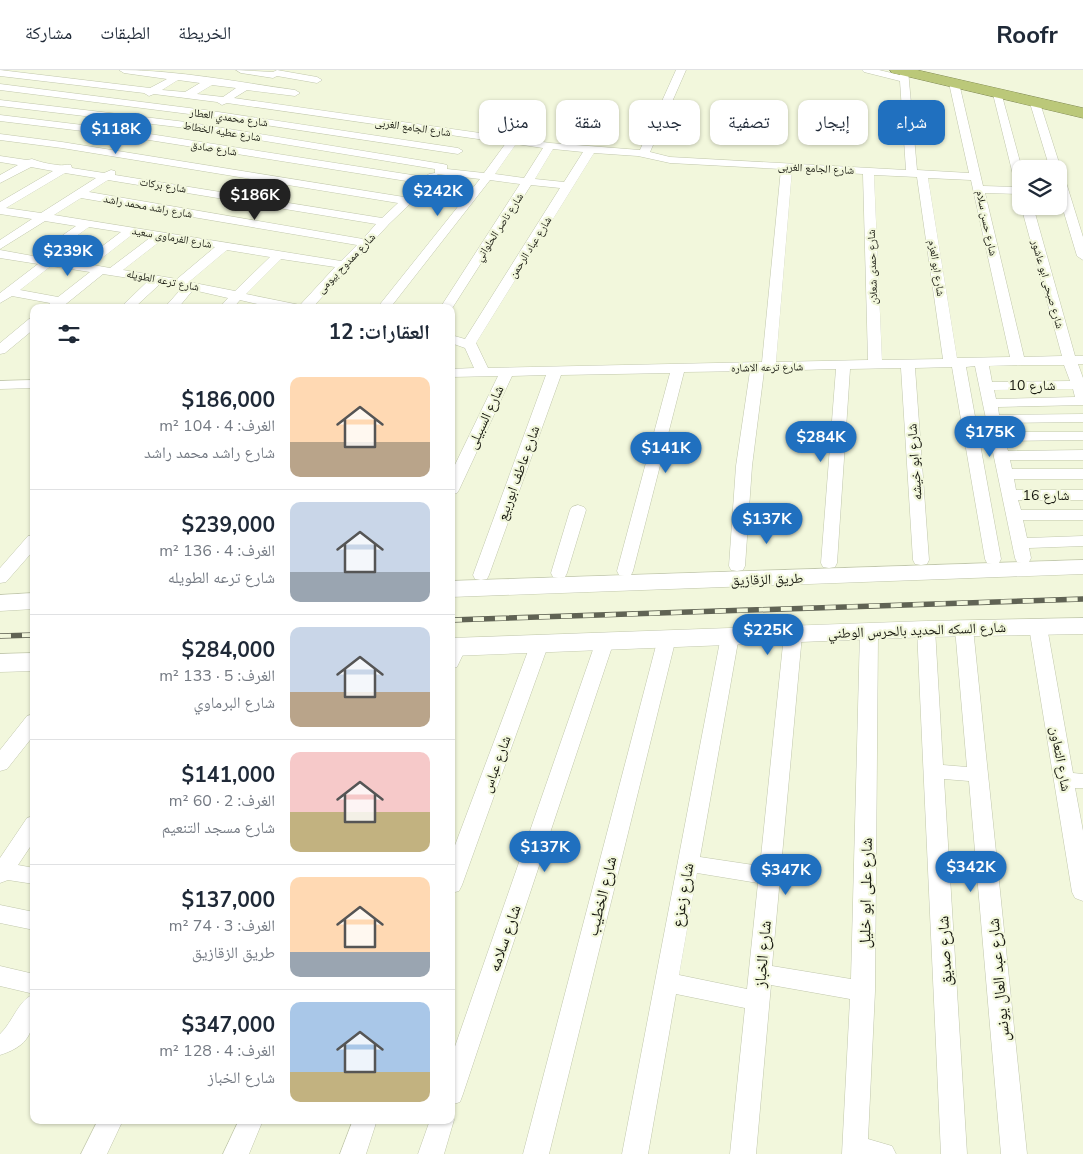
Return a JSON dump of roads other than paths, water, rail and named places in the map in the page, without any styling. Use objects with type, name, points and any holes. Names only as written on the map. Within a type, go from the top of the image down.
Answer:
[{"type":"highway","points":[[924,70],[1083,106]]},
{"type":"highway","points":[[902,74],[954,83],[1083,113]]},
{"type":"main road","name":"طريق الزقازيق","points":[[455,589],[987,563],[1021,551],[1083,556]]},
{"type":"main road","name":"طريق الزقازيق","points":[[455,576],[625,572],[921,560],[1083,568]]},
{"type":"main road","points":[[0,590],[30,589]]},
{"type":"main road","points":[[0,602],[30,602]]},
{"type":"main road","name":"شارع السكه الحديد بالحرس الوطني","points":[[455,652],[540,643],[926,629],[1083,626]]},
{"type":"main road","points":[[0,663],[30,662]]},
{"type":"street","points":[[124,70],[295,93]]},
{"type":"street","points":[[241,70],[277,73],[317,80]]},
{"type":"street","points":[[644,154],[681,70]]},
{"type":"street","points":[[867,70],[902,74]]},
{"type":"street","name":"شارع الجامع الغربى","points":[[0,73],[225,100],[479,137]]},
{"type":"street","points":[[0,245],[225,100],[277,73]]},
{"type":"street","name":"شارع ابو العزم","points":[[902,74],[917,174],[954,363],[987,563]]},
{"type":"street","points":[[0,180],[177,77]]},
{"type":"street","points":[[2,206],[211,81]]},
{"type":"street","name":"شارع حسن سلام","points":[[954,83],[1018,362]]},
{"type":"street","name":"شارع محمدي العطار","points":[[0,87],[205,113],[458,151]]},
{"type":"street","points":[[998,94],[1014,160]]},
{"type":"street","name":"شارع عطيه الخطاط","points":[[0,102],[186,125],[487,177],[568,186]]},
{"type":"street","points":[[1035,103],[1053,160]]},
{"type":"street","points":[[35,122],[56,109]]},
{"type":"street","name":"شارع صادق","points":[[0,118],[124,133],[427,181]]},
{"type":"street","points":[[0,126],[13,119]]},
{"type":"street","points":[[0,152],[54,124]]},
{"type":"street","points":[[0,136],[406,201]]},
{"type":"street","name":"شارع ممدوح بيومى","points":[[308,304],[385,222],[474,136]]},
{"type":"street","points":[[386,304],[510,145]]},
{"type":"street","name":"شارع الجامع الغربى","points":[[543,145],[644,154],[670,160],[917,174],[1012,189]]},
{"type":"street","name":"شارع ناصر الحلواني","points":[[449,304],[550,146]]},
{"type":"street","name":"شارع عباد الرحمن","points":[[469,343],[590,150]]},
{"type":"street","name":"شارع بركات","points":[[0,159],[385,222]]},
{"type":"street","points":[[737,566],[738,519],[744,458],[764,367],[786,167]]},
{"type":"street","name":"شارع حمدى شعلان","points":[[868,171],[875,364]]},
{"type":"street","name":"شارع راشد محمد راشد","points":[[79,194],[366,243]]},
{"type":"street","points":[[234,220],[259,201]]},
{"type":"street","points":[[1067,205],[1083,256]]},
{"type":"street","name":"شارع الفرماوى سعيد","points":[[2,206],[43,217],[343,265]]},
{"type":"street","name":"شارع صبحى ابو عاشور","points":[[1030,215],[1077,365],[1082,392]]},
{"type":"street","points":[[36,259],[88,223]]},
{"type":"street","points":[[84,266],[131,230]]},
{"type":"street","points":[[4,295],[57,304],[161,235]]},
{"type":"street","points":[[173,304],[186,284],[224,246]]},
{"type":"street","name":"شارع ترعه الطويله","points":[[0,254],[84,266],[186,284],[278,304]]},
{"type":"street","points":[[228,304],[278,255]]},
{"type":"street","points":[[4,295],[50,261]]},
{"type":"street","points":[[130,304],[158,279]]},
{"type":"street","points":[[0,350],[30,325]]},
{"type":"street","points":[[455,340],[469,343],[482,372]]},
{"type":"street","name":"شارع ترعه الاشاره","points":[[455,372],[1018,362],[1077,365]]},
{"type":"street","points":[[981,363],[1021,551],[1083,541]]},
{"type":"street","name":"شارع ابو خيشه","points":[[908,364],[921,560]]},
{"type":"street","points":[[829,563],[843,365]]},
{"type":"street","points":[[625,572],[678,369]]},
{"type":"street","name":"شارع السبيلى","points":[[455,482],[507,371]]},
{"type":"street","name":"شارع عاطف ابوربيع","points":[[481,575],[555,371]]},
{"type":"street","points":[[0,385],[30,384]]},
{"type":"street","name":"شارع 10","points":[[986,386],[1082,392]]},
{"type":"street","points":[[989,403],[1082,392]]},
{"type":"street","points":[[993,419],[1083,418]]},
{"type":"street","points":[[997,437],[1083,436]]},
{"type":"street","points":[[1001,456],[1083,456]]},
{"type":"street","points":[[1005,474],[1083,474]]},
{"type":"street","name":"شارع 16","points":[[1009,495],[1083,494]]},
{"type":"street","points":[[559,573],[578,510]]},
{"type":"street","points":[[1014,515],[1083,515]]},
{"type":"street","points":[[0,578],[30,544]]},
{"type":"street","name":"شارع التعاون","points":[[1038,626],[1074,780],[1083,892]]},
{"type":"street","name":"شارع عبد العال يونس","points":[[964,628],[1014,1154]]},
{"type":"street","name":"شارع صديق","points":[[926,629],[954,1154]]},
{"type":"street","name":"شارع على ابو خليل","points":[[856,1152],[863,991],[869,632]]},
{"type":"street","name":"شارع الخباز","points":[[743,1154],[793,634]]},
{"type":"street","name":"شارع زعزع","points":[[634,1154],[730,636]]},
{"type":"street","name":"شارع الخطيب","points":[[536,1154],[666,638]]},
{"type":"street","name":"شارع سلامه","points":[[455,1082],[605,641]]},
{"type":"street","name":"شارع عباس","points":[[455,875],[540,643]]},
{"type":"street","points":[[0,764],[30,726]]},
{"type":"street","points":[[934,771],[978,776]]},
{"type":"street","points":[[30,830],[1,873],[30,876]]},
{"type":"street","points":[[688,863],[770,876]]},
{"type":"street","points":[[0,914],[30,920]]},
{"type":"street","points":[[760,974],[863,991]]},
{"type":"street","points":[[0,976],[30,983]]},
{"type":"street","points":[[666,982],[758,1001]]},
{"type":"street","points":[[0,1045],[11,1040],[30,1010]]},
{"type":"street","points":[[94,1154],[110,1124]]},
{"type":"street","points":[[236,1154],[249,1124]]},
{"type":"street","points":[[353,1154],[364,1124]]},
{"type":"street","points":[[431,1154],[441,1124]]},
{"type":"street","points":[[856,1152],[883,1154]]},
{"type":"railway","points":[[455,620],[1083,599]]},
{"type":"railway","points":[[0,636],[30,635]]}]
